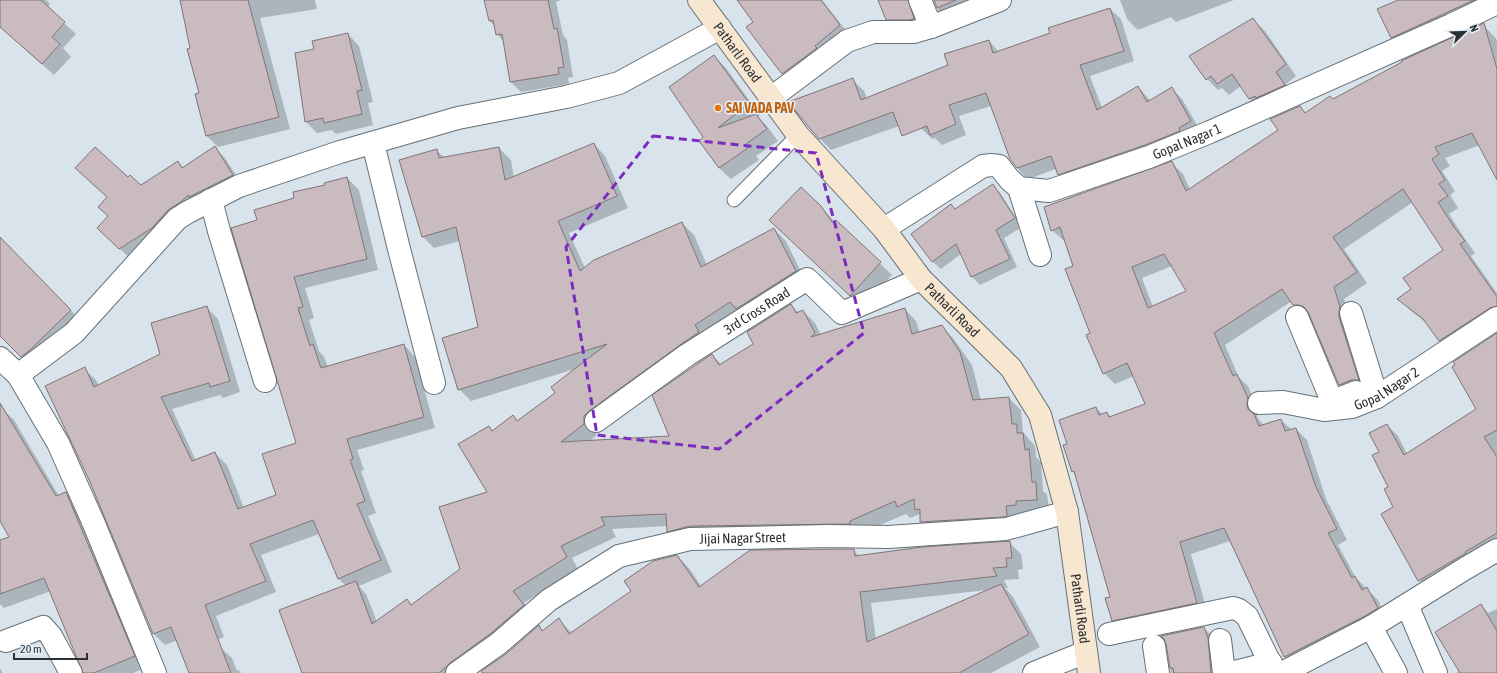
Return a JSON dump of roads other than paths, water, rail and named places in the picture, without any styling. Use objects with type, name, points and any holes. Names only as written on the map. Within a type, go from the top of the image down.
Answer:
[{"type":"street","name":"Patharli Road","points":[[699,0],[798,135],[884,229],[921,279],[1011,368],[1040,415],[1067,512],[1088,663]]},
{"type":"street","points":[[920,0],[931,27]]},
{"type":"street","points":[[771,98],[847,41],[873,32],[914,32],[931,27],[993,1]]},
{"type":"street","name":"Gopal Nagar 1","points":[[1019,188],[1048,191],[1149,157],[1210,132],[1497,3]]},
{"type":"street","points":[[18,375],[74,332],[177,219],[239,186],[340,152],[458,118],[566,97],[619,83],[720,28]]},
{"type":"street","points":[[373,143],[434,383]]},
{"type":"street","points":[[884,229],[983,166],[999,166],[1009,179],[1019,188],[1040,255]]},
{"type":"street","points":[[211,200],[265,381]]},
{"type":"street","name":"3rd Cross Road","points":[[596,421],[687,355],[807,279],[842,313],[921,279]]},
{"type":"street","points":[[1297,317],[1329,394],[1334,398],[1341,398],[1375,391],[1351,313]]},
{"type":"street","name":"Gopal Nagar 2","points":[[1259,403],[1283,402],[1324,410],[1352,407],[1375,391],[1497,318]]},
{"type":"street","points":[[0,358],[18,375],[58,443],[94,524],[155,673]]},
{"type":"street","name":"Jijai Nagar Street","points":[[456,673],[498,644],[549,600],[619,556],[690,539],[828,536],[888,537],[1006,529],[1067,512]]},
{"type":"street","points":[[1231,673],[1278,670],[1371,627],[1497,550]]},
{"type":"street","points":[[1407,605],[1436,673]]},
{"type":"street","points":[[1110,634],[1233,608],[1239,610],[1246,616],[1278,670]]},
{"type":"street","points":[[6,641],[43,627],[51,636],[70,673]]},
{"type":"street","points":[[1371,627],[1396,673]]},
{"type":"street","points":[[1220,640],[1224,673]]},
{"type":"street","points":[[1154,646],[1158,673]]},
{"type":"street","points":[[1034,673],[1088,663]]},
{"type":"lane","points":[[734,200],[798,135]]},
{"type":"place","name":"SAI VADA PAV","points":[[718,108]]}]
